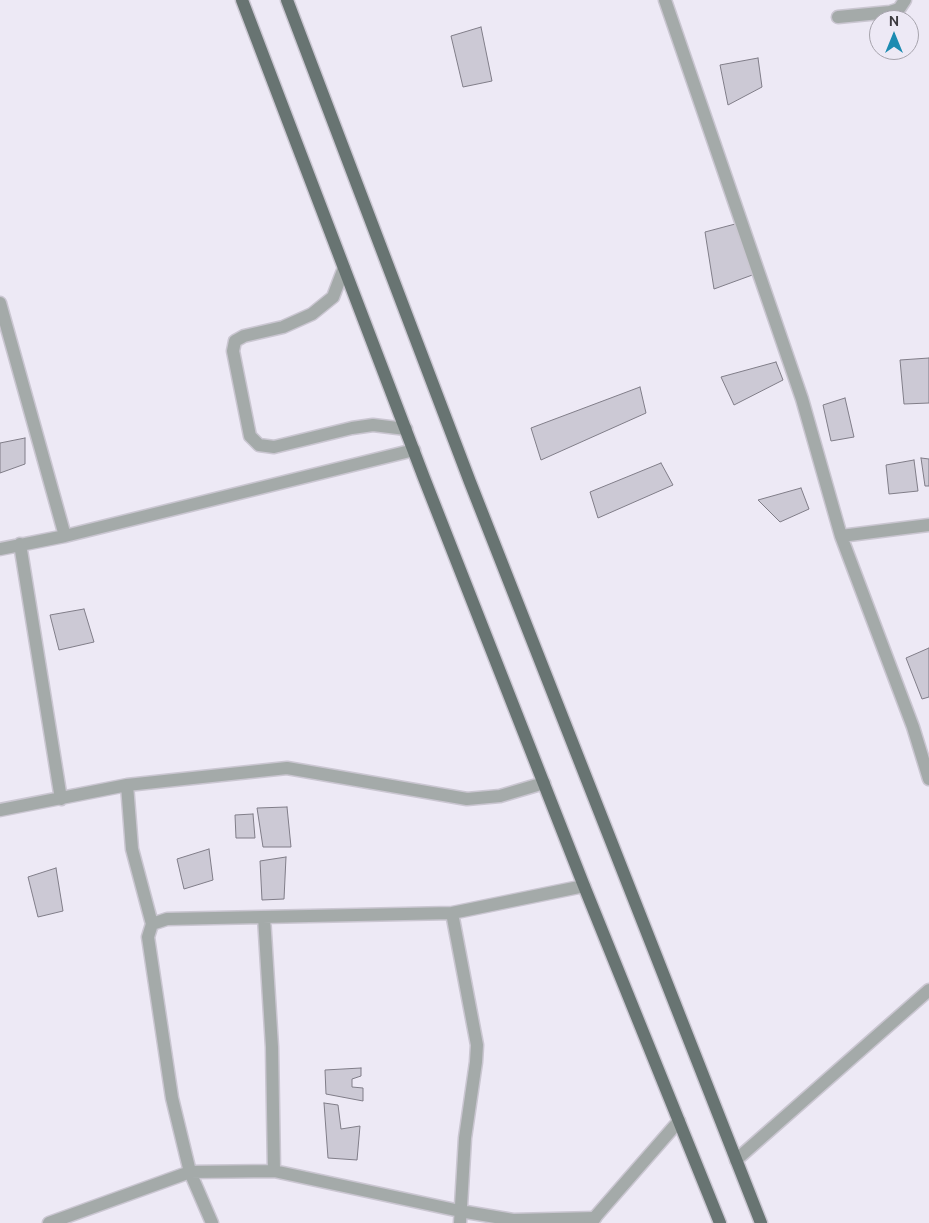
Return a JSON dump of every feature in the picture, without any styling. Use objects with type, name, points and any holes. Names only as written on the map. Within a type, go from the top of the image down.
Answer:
[{"type":"main road","points":[[242,0],[414,450],[584,886],[720,1223]]},
{"type":"main road","points":[[287,0],[467,473],[761,1223]]},
{"type":"street","points":[[665,0],[802,399],[840,536],[913,727],[929,779]]},
{"type":"street","points":[[838,17],[890,12],[899,9],[904,0]]},
{"type":"street","points":[[344,268],[333,297],[312,314],[284,327],[244,336],[235,341],[233,350],[250,436],[259,445],[274,447],[352,428],[373,426],[406,429]]},
{"type":"street","points":[[0,303],[65,536]]},
{"type":"street","points":[[0,549],[65,536],[414,450]]},
{"type":"street","points":[[840,536],[929,525]]},
{"type":"street","points":[[20,544],[61,799]]},
{"type":"street","points":[[0,810],[128,785],[287,768],[468,798],[500,796],[544,783]]},
{"type":"street","points":[[128,785],[132,849],[152,924],[148,937],[170,1088],[190,1172],[212,1223]]},
{"type":"street","points":[[152,924],[167,919],[452,913],[584,886]]},
{"type":"street","points":[[452,913],[477,1045],[465,1138],[460,1217]]},
{"type":"street","points":[[264,917],[272,1047],[274,1171]]},
{"type":"street","points":[[736,1160],[929,990]]},
{"type":"street","points":[[49,1223],[190,1172],[274,1171],[460,1217],[593,1221],[679,1121]]},
{"type":"building","points":[[481,27],[492,81],[463,87],[451,36]]},
{"type":"building","points":[[758,58],[762,87],[728,105],[720,65]]},
{"type":"building","points":[[739,223],[755,274],[714,289],[705,232]]},
{"type":"building","points":[[929,358],[929,403],[904,404],[900,360]]},
{"type":"building","points":[[776,362],[783,380],[734,405],[721,377]]},
{"type":"building","points":[[640,387],[646,413],[541,460],[531,428]]},
{"type":"building","points":[[845,398],[854,437],[831,441],[823,405]]},
{"type":"building","points":[[25,438],[25,464],[0,473],[0,443]]},
{"type":"building","points":[[921,458],[929,459],[929,486],[925,486]]},
{"type":"building","points":[[914,460],[918,491],[889,494],[886,465]]},
{"type":"building","points":[[661,463],[673,485],[598,518],[590,492]]},
{"type":"building","points":[[801,488],[809,509],[780,522],[758,500]]},
{"type":"building","points":[[84,609],[94,642],[59,650],[50,615]]},
{"type":"building","points":[[929,648],[929,697],[922,699],[906,658]]},
{"type":"building","points":[[287,807],[291,847],[263,847],[257,808]]},
{"type":"building","points":[[253,814],[255,838],[236,838],[235,815]]},
{"type":"building","points":[[209,849],[213,880],[184,889],[177,859]]},
{"type":"building","points":[[286,857],[284,899],[262,900],[260,861]]},
{"type":"building","points":[[56,868],[63,911],[38,917],[28,877]]},
{"type":"building","points":[[361,1068],[361,1076],[352,1079],[352,1087],[363,1088],[363,1101],[326,1094],[325,1070]]},
{"type":"building","points":[[324,1103],[338,1105],[341,1129],[360,1126],[357,1160],[328,1158]]}]
